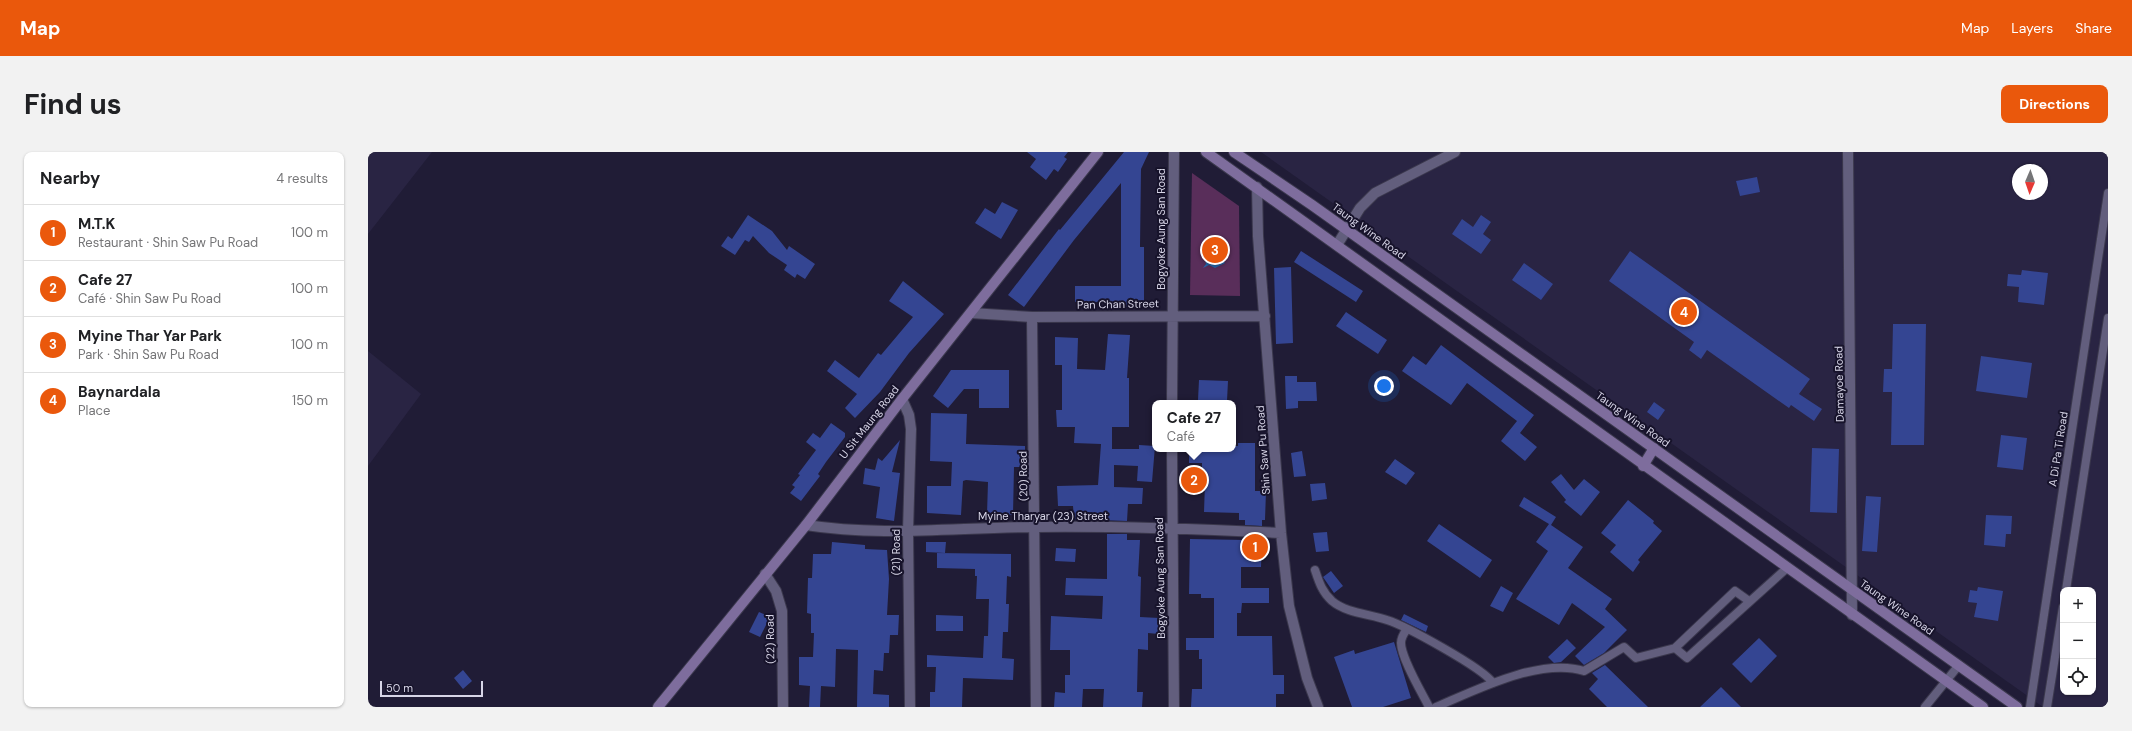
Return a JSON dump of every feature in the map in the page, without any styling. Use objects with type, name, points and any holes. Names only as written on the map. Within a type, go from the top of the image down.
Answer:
[{"type":"main road","name":"U Sit Maung Road","points":[[658,707],[806,525],[902,399],[1098,152]]},
{"type":"main road","points":[[1206,152],[1257,187],[1643,466],[1983,707]]},
{"type":"main road","name":"Taung Wine Road","points":[[1234,152],[2018,707]]},
{"type":"main road","points":[[1643,466],[1654,448]]},
{"type":"street","name":"Bogyoke Aung San Road","points":[[1172,400],[1174,152]]},
{"type":"street","points":[[1337,245],[1360,208],[1375,193],[1455,152]]},
{"type":"street","name":"Damayoe Road","points":[[1848,152],[1853,590],[1852,615]]},
{"type":"street","name":"Shin Saw Pu Road","points":[[1257,187],[1258,236],[1281,533],[1289,606],[1307,678],[1317,706]]},
{"type":"street","name":"Pan Chan Street","points":[[971,313],[1032,316],[1265,316]]},
{"type":"street","name":"(20) Road","points":[[1032,316],[1036,527],[1036,707]]},
{"type":"street","name":"(21) Road","points":[[902,399],[909,415],[911,429],[908,531],[910,707]]},
{"type":"street","name":"Bogyoke Aung San Road","points":[[1172,452],[1171,528],[1174,707]]},
{"type":"street","name":"Myine Tharyar (23) Street","points":[[806,525],[831,529],[908,531],[1036,527],[1171,528],[1281,533]]},
{"type":"street","name":"(22) Road","points":[[765,574],[776,591],[782,611],[783,707]]},
{"type":"lane","name":"A Di Pa Ti Road","points":[[2030,707],[2108,194]]},
{"type":"lane","points":[[2066,587],[2108,318]]},
{"type":"lane","points":[[1675,648],[1687,658],[1787,568]]},
{"type":"lane","points":[[1315,570],[1322,590],[1334,602],[1368,616],[1387,620],[1406,629],[1482,671],[1493,683]]},
{"type":"lane","points":[[1436,707],[1515,675],[1538,670],[1572,667],[1584,671],[1624,647],[1636,658],[1675,648],[1736,591],[1749,601]]},
{"type":"lane","points":[[2048,707],[2061,623]]},
{"type":"lane","points":[[1406,629],[1403,634],[1401,644],[1409,666],[1428,707]]},
{"type":"lane","points":[[1925,707],[1959,665]]},
{"type":"shaded area","points":[[368,152],[432,152],[368,234]]},
{"type":"shaded area","points":[[1261,152],[2108,152],[2108,707],[2043,707]]},
{"type":"shaded area","points":[[1192,173],[1239,206],[1240,296],[1190,295]]},
{"type":"shaded area","points":[[368,351],[421,394],[368,466]]},
{"type":"water","points":[[1204,256],[1210,259],[1220,257],[1225,263],[1215,268],[1209,265],[1203,268],[1206,264]]},
{"type":"building","points":[[1027,152],[1068,152],[1064,157],[1067,159],[1058,172],[1054,169],[1046,180],[1030,167],[1036,159]]},
{"type":"building","points":[[1124,152],[1149,152],[1141,169],[1140,247],[1144,247],[1144,307],[1121,307],[1121,302],[1075,302],[1075,286],[1121,286],[1121,183],[1074,240],[1024,307],[1008,295],[1059,229],[1060,230]]},
{"type":"building","points":[[1757,177],[1760,192],[1740,196],[1736,181]]},
{"type":"building","points":[[1002,202],[1018,210],[1001,239],[975,223],[985,208],[995,214]]},
{"type":"building","points":[[748,215],[772,231],[787,250],[789,246],[815,264],[805,279],[797,274],[795,278],[784,270],[787,265],[769,253],[753,236],[749,242],[745,240],[735,255],[721,246],[728,236],[732,239]]},
{"type":"building","points":[[1481,215],[1491,222],[1483,234],[1491,240],[1481,254],[1452,234],[1462,219],[1473,227]]},
{"type":"building","points":[[1301,251],[1363,291],[1356,302],[1294,262]]},
{"type":"building","points":[[1630,251],[1810,379],[1799,394],[1822,409],[1814,421],[1791,405],[1789,408],[1707,350],[1701,359],[1689,350],[1694,342],[1609,281]]},
{"type":"building","points":[[1524,263],[1553,284],[1541,300],[1512,280]]},
{"type":"building","points":[[1291,267],[1293,343],[1276,344],[1274,268]]},
{"type":"building","points":[[2022,270],[2048,273],[2044,305],[2018,302],[2019,287],[2007,286],[2008,274],[2021,275]]},
{"type":"building","points":[[903,281],[944,314],[909,353],[880,392],[855,418],[845,408],[857,394],[827,371],[835,360],[859,378],[878,353],[881,355],[913,317],[889,301]]},
{"type":"building","points":[[1346,312],[1387,340],[1378,354],[1336,326]]},
{"type":"building","points":[[1893,324],[1926,324],[1924,445],[1891,445],[1892,392],[1883,392],[1884,369],[1892,369]]},
{"type":"building","points":[[1108,334],[1130,335],[1127,378],[1129,378],[1129,427],[1112,427],[1112,449],[1139,449],[1139,445],[1152,446],[1152,452],[1154,452],[1152,482],[1137,481],[1138,466],[1114,465],[1114,487],[1143,488],[1142,504],[1128,504],[1127,521],[1074,519],[1073,506],[1058,506],[1057,486],[1098,485],[1101,444],[1074,443],[1075,427],[1057,427],[1056,410],[1062,410],[1062,365],[1055,365],[1055,337],[1078,338],[1077,369],[1105,370]]},
{"type":"building","points":[[1441,345],[1534,415],[1520,433],[1537,447],[1525,461],[1501,441],[1517,421],[1467,383],[1451,405],[1402,371],[1413,356],[1426,365]]},
{"type":"building","points":[[1981,356],[2032,363],[2027,398],[1976,391]]},
{"type":"building","points":[[951,370],[1009,370],[1009,408],[979,408],[979,389],[964,389],[948,408],[933,396]]},
{"type":"building","points":[[1285,376],[1297,376],[1297,382],[1316,382],[1317,401],[1298,401],[1298,408],[1286,409]]},
{"type":"building","points":[[1199,380],[1228,381],[1227,400],[1198,400]]},
{"type":"building","points":[[1654,402],[1665,410],[1658,420],[1647,412]]},
{"type":"building","points":[[931,413],[967,414],[966,444],[1025,446],[1025,467],[1014,467],[1013,515],[987,514],[988,482],[966,480],[963,481],[961,515],[927,513],[927,486],[951,486],[952,462],[930,461]]},
{"type":"building","points":[[831,423],[845,433],[845,437],[818,474],[820,476],[801,501],[790,493],[795,487],[792,485],[800,475],[798,474],[816,450],[806,442],[813,433],[820,438]]},
{"type":"building","points":[[2001,435],[2027,438],[2023,470],[1997,467]]},
{"type":"building","points":[[900,440],[892,472],[900,473],[894,521],[876,518],[880,487],[863,484],[865,468],[875,470],[878,458],[882,461]]},
{"type":"building","points":[[1238,443],[1255,443],[1255,491],[1266,491],[1265,520],[1262,520],[1262,526],[1245,525],[1245,520],[1239,520],[1239,513],[1204,512],[1205,483],[1202,483],[1202,463],[1189,463],[1189,452],[1236,452],[1236,446],[1238,446]]},
{"type":"building","points":[[1812,448],[1839,449],[1837,513],[1810,512]]},
{"type":"building","points":[[1302,451],[1306,476],[1294,477],[1291,453]]},
{"type":"building","points":[[1395,459],[1415,473],[1406,485],[1385,472]]},
{"type":"building","points":[[1561,474],[1574,490],[1584,479],[1600,492],[1581,516],[1564,502],[1566,500],[1551,482]]},
{"type":"building","points":[[1325,483],[1327,499],[1312,501],[1310,484]]},
{"type":"building","points":[[1866,496],[1881,497],[1877,552],[1862,551]]},
{"type":"building","points":[[1524,497],[1556,517],[1551,525],[1583,547],[1568,568],[1612,599],[1605,609],[1627,630],[1604,653],[1584,665],[1575,656],[1605,627],[1572,603],[1559,625],[1516,599],[1548,551],[1536,542],[1549,524],[1519,506]]},
{"type":"building","points":[[1628,500],[1654,521],[1653,523],[1662,531],[1638,560],[1640,562],[1633,572],[1610,552],[1616,545],[1601,533]]},
{"type":"building","points":[[1986,515],[2012,516],[2011,534],[2006,534],[2005,547],[1984,545]]},
{"type":"building","points":[[1439,524],[1492,560],[1480,578],[1427,541]]},
{"type":"building","points":[[1327,532],[1329,551],[1316,552],[1313,533]]},
{"type":"building","points":[[1107,534],[1127,534],[1127,540],[1140,540],[1138,576],[1141,577],[1140,617],[1159,618],[1159,634],[1148,633],[1148,650],[1138,649],[1137,692],[1143,692],[1142,707],[1103,707],[1104,689],[1083,689],[1082,707],[1054,707],[1055,692],[1065,693],[1065,675],[1070,675],[1070,650],[1050,650],[1051,616],[1102,619],[1103,596],[1065,595],[1066,578],[1107,579]]},
{"type":"building","points":[[1245,538],[1262,539],[1261,567],[1241,567],[1241,588],[1269,588],[1269,603],[1242,603],[1241,613],[1237,613],[1237,636],[1272,636],[1273,675],[1284,675],[1284,694],[1276,694],[1276,707],[1191,707],[1192,689],[1202,689],[1202,659],[1199,659],[1199,650],[1186,650],[1186,638],[1214,638],[1214,598],[1201,598],[1201,594],[1189,594],[1190,539],[1245,540]]},
{"type":"building","points":[[832,542],[865,545],[865,549],[887,550],[889,579],[887,615],[899,615],[898,635],[890,635],[889,653],[884,653],[883,671],[874,670],[873,694],[889,695],[889,707],[857,707],[858,650],[836,649],[835,687],[821,686],[820,707],[809,707],[810,686],[799,685],[799,657],[813,657],[814,633],[811,633],[811,614],[807,613],[808,578],[812,578],[813,554],[831,554]]},
{"type":"building","points":[[926,542],[946,542],[945,553],[926,552]]},
{"type":"building","points":[[1056,548],[1076,549],[1075,562],[1055,561]]},
{"type":"building","points":[[937,553],[1011,554],[1011,577],[1007,576],[1006,604],[1009,604],[1008,632],[1003,632],[1002,658],[1014,659],[1013,680],[963,678],[962,707],[930,707],[930,692],[935,692],[936,667],[927,667],[927,655],[983,658],[984,636],[988,636],[989,599],[976,599],[977,576],[975,576],[975,569],[937,568]]},
{"type":"building","points":[[1331,571],[1343,586],[1334,593],[1323,577]]},
{"type":"building","points":[[1501,586],[1513,593],[1503,612],[1490,606]]},
{"type":"building","points":[[1978,587],[2003,591],[1998,621],[1974,617],[1977,603],[1968,602],[1970,590],[1977,591]]},
{"type":"building","points":[[759,612],[770,617],[760,637],[749,632]]},
{"type":"building","points":[[1404,614],[1428,626],[1426,632],[1401,620]]},
{"type":"building","points":[[936,615],[963,616],[963,631],[936,631]]},
{"type":"building","points":[[1759,638],[1777,656],[1751,683],[1732,664]]},
{"type":"building","points":[[1567,639],[1576,648],[1561,662],[1554,663],[1548,657]]},
{"type":"building","points":[[1394,642],[1411,698],[1383,707],[1352,707],[1334,657],[1354,650],[1355,654]]},
{"type":"building","points":[[1605,665],[1648,707],[1607,707],[1589,689],[1598,679],[1592,673]]},
{"type":"building","points":[[463,670],[472,681],[463,689],[454,678]]},
{"type":"building","points":[[1721,687],[1741,707],[1700,707]]},
{"type":"place","name":"Myine Thar Yar Park","points":[[1215,250]]},
{"type":"place","name":"Baynardala","points":[[1684,312]]},
{"type":"place","name":"Cafe 27","points":[[1194,480]]},
{"type":"place","name":"M.T.K","points":[[1255,547]]}]
